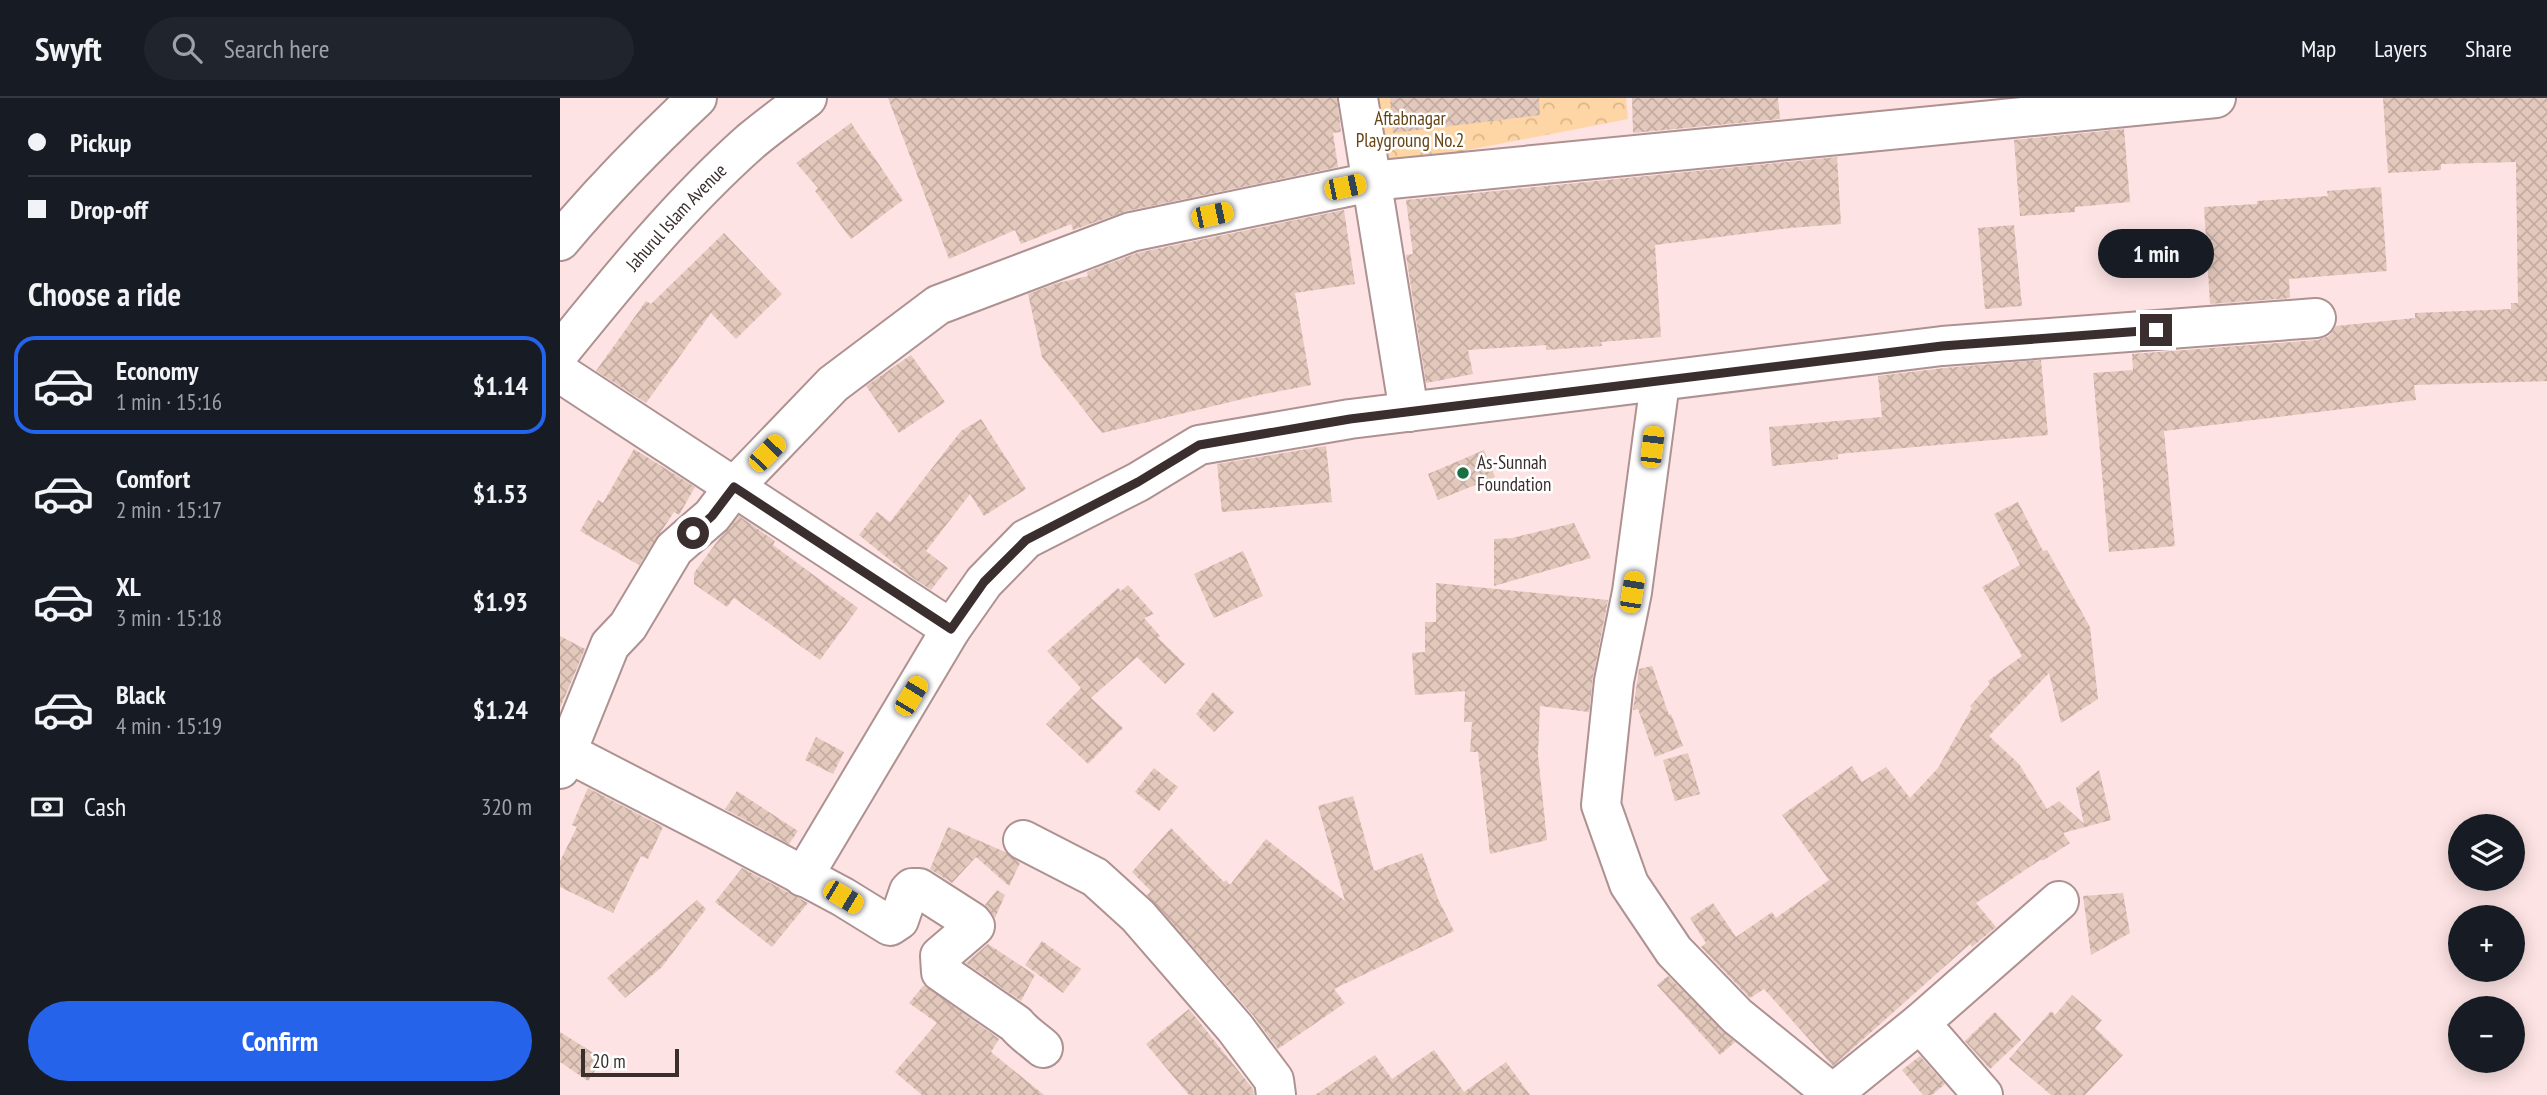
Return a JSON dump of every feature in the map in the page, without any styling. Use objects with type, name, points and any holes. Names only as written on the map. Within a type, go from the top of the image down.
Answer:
[{"type":"street","points":[[560,241],[638,155],[697,98]]},
{"type":"street","name":"Jahurul Islam Avenue","points":[[560,352],[624,272],[691,200],[752,140],[807,98]]},
{"type":"street","points":[[1359,98],[1409,412]]},
{"type":"street","points":[[1043,1048],[1016,1024],[941,972],[940,956],[975,926],[919,888],[912,888],[899,919],[890,926],[803,877],[563,760],[610,645],[628,626],[674,549],[712,516],[734,487],[832,384],[938,305],[1131,232],[1372,182],[1593,157],[2216,98]]},
{"type":"street","points":[[803,877],[951,629],[984,582],[1026,540],[1138,482],[1199,445],[1350,419],[1942,346],[2316,318]]},
{"type":"street","points":[[560,373],[951,629]]},
{"type":"street","points":[[1660,382],[1634,578],[1614,681],[1601,805],[1629,884],[1674,951],[1737,1016],[1832,1094],[1920,1023],[2059,901]]},
{"type":"street","points":[[1023,840],[1095,877],[1138,916],[1235,1028],[1274,1080],[1276,1095]]},
{"type":"street","points":[[1920,1023],[1983,1095]]},
{"type":"green space","name":"Aftabnagar Playgroung No.2","points":[[1375,98],[1626,98],[1628,119],[1380,167]]},
{"type":"building","points":[[888,98],[1337,98],[1341,132],[1333,133],[1338,167],[1127,211],[1073,230],[1071,224],[1021,244],[1015,230],[949,259]]},
{"type":"building","points":[[1390,98],[1539,98],[1540,115],[1393,133]]},
{"type":"building","points":[[1632,98],[1778,98],[1780,119],[1633,133]]},
{"type":"building","points":[[2383,98],[2547,98],[2547,381],[2414,385],[2416,400],[2164,431],[2175,546],[2109,552],[2093,373],[2133,370],[2132,354],[2318,340],[2329,336],[2336,326],[2415,318],[2415,313],[2511,309],[2511,303],[2518,303],[2516,162],[2441,164],[2441,170],[2388,173]]},
{"type":"building","points":[[851,123],[903,200],[851,239],[815,191],[818,188],[796,163]]},
{"type":"building","points":[[2124,129],[2130,202],[2075,207],[2075,212],[2020,216],[2014,140]]},
{"type":"building","points":[[1837,157],[1841,224],[1655,245],[1661,337],[1601,342],[1602,346],[1546,350],[1546,345],[1468,350],[1473,374],[1426,383],[1406,255],[1413,254],[1406,200]]},
{"type":"building","points":[[2381,187],[2387,271],[2289,279],[2290,298],[2210,304],[2204,207],[2328,196],[2327,191]]},
{"type":"building","points":[[1344,210],[1355,284],[1295,293],[1311,385],[1102,433],[1042,357],[1028,294],[1088,276],[1087,272],[1137,253]]},
{"type":"building","points":[[2014,225],[2022,306],[1985,309],[1978,228]]},
{"type":"building","points":[[724,233],[782,294],[736,339],[711,313],[646,403],[596,371],[646,301],[651,304]]},
{"type":"building","points":[[911,355],[945,402],[899,433],[866,386]]},
{"type":"building","points":[[2041,360],[2048,435],[1838,454],[1838,459],[1772,466],[1769,427],[1882,417],[1878,376]]},
{"type":"building","points":[[981,419],[1026,489],[984,516],[970,494],[926,551],[948,568],[931,590],[859,535],[877,512],[890,522],[961,431]]},
{"type":"building","points":[[1326,446],[1332,502],[1222,512],[1217,464]]},
{"type":"building","points":[[634,449],[695,487],[679,515],[674,512],[639,565],[580,531],[598,500],[603,503]]},
{"type":"building","points":[[1484,450],[1495,477],[1438,500],[1428,474]]},
{"type":"building","points":[[2018,502],[2043,551],[2047,550],[2090,627],[2098,699],[2061,723],[2049,673],[1989,736],[2019,764],[2047,809],[2059,801],[2084,824],[2076,788],[2099,770],[2111,820],[2063,833],[2070,843],[1976,903],[1996,927],[1972,947],[1970,944],[1833,1066],[1764,989],[1750,998],[1701,947],[1706,943],[1690,918],[1713,903],[1736,937],[1772,912],[1776,918],[1829,880],[1782,815],[1852,766],[1862,782],[1886,767],[1910,798],[1938,768],[1972,708],[1970,706],[1990,684],[1988,681],[2022,656],[1982,587],[2020,565],[1994,514]]},
{"type":"building","points":[[739,516],[775,541],[773,545],[858,608],[820,660],[734,598],[727,607],[694,584],[694,573]]},
{"type":"building","points":[[1574,523],[1591,558],[1494,586],[1494,539],[1512,538]]},
{"type":"building","points":[[1243,551],[1263,596],[1214,618],[1194,574]]},
{"type":"building","points":[[1436,583],[1608,600],[1589,712],[1540,706],[1538,755],[1547,840],[1490,854],[1478,752],[1470,752],[1472,722],[1464,722],[1465,691],[1415,695],[1412,653],[1425,652],[1425,622],[1436,622]]},
{"type":"building","points":[[1128,585],[1154,614],[1144,618],[1160,636],[1158,638],[1185,664],[1165,684],[1137,657],[1091,698],[1123,728],[1088,764],[1046,724],[1081,688],[1047,651],[1118,588],[1121,591]]},
{"type":"building","points":[[560,636],[585,649],[560,708]]},
{"type":"building","points":[[1652,666],[1683,746],[1655,757],[1638,709],[1633,710],[1639,669]]},
{"type":"building","points":[[1213,692],[1234,712],[1214,732],[1196,714]]},
{"type":"building","points":[[816,737],[844,752],[833,774],[805,760]]},
{"type":"building","points":[[1688,753],[1700,794],[1675,801],[1663,760]]},
{"type":"building","points":[[1154,768],[1178,787],[1159,811],[1135,792]]},
{"type":"building","points":[[588,788],[663,827],[648,859],[641,856],[613,913],[560,887],[560,861],[577,827],[572,825]]},
{"type":"building","points":[[737,791],[798,831],[789,844],[725,809]]},
{"type":"building","points":[[1353,796],[1374,871],[1422,853],[1438,899],[1454,931],[1334,989],[1345,1003],[1278,1049],[1252,1014],[1147,895],[1151,891],[1132,872],[1171,828],[1230,885],[1266,839],[1345,901],[1318,806]]},
{"type":"building","points":[[948,827],[1005,852],[1020,863],[1009,886],[976,857],[952,883],[930,869]]},
{"type":"building","points":[[742,868],[808,903],[772,947],[715,902]]},
{"type":"building","points":[[997,890],[1005,895],[995,918],[985,905]]},
{"type":"building","points":[[2123,893],[2130,933],[2091,955],[2083,896]]},
{"type":"building","points":[[697,900],[706,909],[662,967],[625,998],[607,978]]},
{"type":"building","points":[[1042,941],[1081,969],[1063,993],[1025,965]]},
{"type":"building","points":[[988,944],[1035,975],[1021,1001],[966,963]]},
{"type":"building","points":[[1668,976],[1735,1042],[1720,1055],[1657,985]]},
{"type":"building","points":[[924,985],[999,1039],[991,1052],[1044,1095],[922,1095],[895,1072],[937,1023],[909,1003]]},
{"type":"building","points":[[2072,995],[2102,1020],[2095,1028],[2123,1055],[2085,1095],[2051,1095],[2009,1059],[2051,1011],[2055,1015]]},
{"type":"building","points":[[1189,1009],[1253,1089],[1254,1095],[1189,1095],[1146,1044]]},
{"type":"building","points":[[1995,1012],[2021,1040],[1990,1069],[1965,1041]]},
{"type":"building","points":[[560,1032],[603,1059],[588,1081],[560,1062]]},
{"type":"building","points":[[1434,1050],[1464,1092],[1506,1062],[1530,1095],[1315,1095],[1375,1055],[1392,1079]]},
{"type":"building","points":[[1920,1056],[1945,1084],[1932,1095],[1923,1095],[1902,1070]]},
{"type":"place","name":"As-Sunnah Foundation","points":[[1463,473]]},
{"type":"route","points":[[693,533],[712,516],[734,487],[951,629],[984,582],[1026,540],[1138,482],[1199,445],[1350,419],[1942,346],[2156,330]]}]
